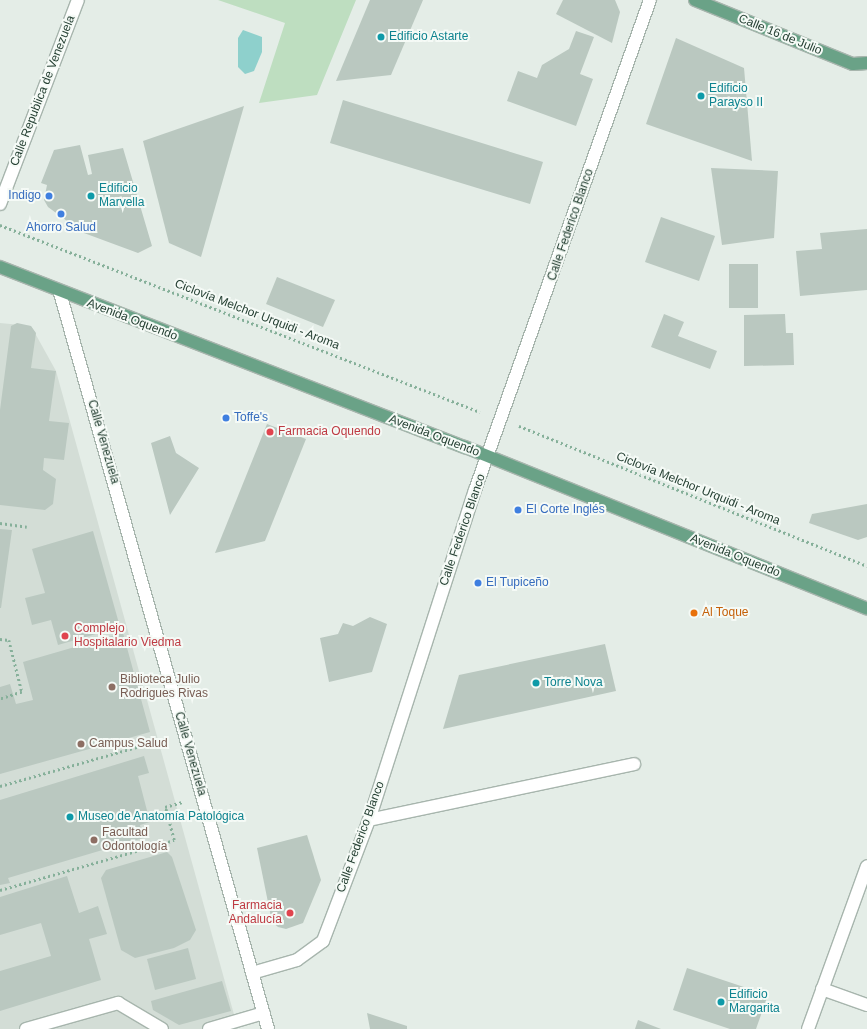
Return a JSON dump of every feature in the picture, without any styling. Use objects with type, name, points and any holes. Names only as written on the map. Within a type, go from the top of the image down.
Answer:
[{"type":"main road","name":"Calle 16 de Julio","points":[[695,0],[853,64],[867,63]]},
{"type":"main road","name":"Avenida Oquendo","points":[[0,267],[60,293],[488,457],[867,609]]},
{"type":"street","name":"Calle Republica de Venezuela","points":[[0,204],[78,0]]},
{"type":"street","name":"Calle Federico Blanco","points":[[252,973],[297,960],[323,941],[369,820],[488,457],[650,0]]},
{"type":"street","name":"Calle Venezuela","points":[[60,293],[268,1029]]},
{"type":"street","points":[[369,820],[634,764]]},
{"type":"street","points":[[808,1029],[867,866]]},
{"type":"street","points":[[822,989],[867,1005]]},
{"type":"street","points":[[26,1029],[118,1003],[162,1029]]},
{"type":"street","points":[[209,1029],[264,1013]]},
{"type":"path","name":"Ciclovía Melchor Urquidi - Aroma","points":[[0,225],[478,411]]},
{"type":"path","name":"Ciclovía Melchor Urquidi - Aroma","points":[[523,428],[867,566]]},
{"type":"path","points":[[0,523],[27,527]]},
{"type":"path","points":[[0,639],[9,640],[22,692],[0,699]]},
{"type":"path","points":[[0,786],[184,733]]},
{"type":"path","points":[[0,890],[174,840],[165,807],[202,796]]},
{"type":"shaded area","name":"Complejo Hospitalario Viedma","points":[[0,323],[31,326],[56,371],[238,1029],[0,1029]]},
{"type":"green space","points":[[218,0],[356,0],[317,95],[259,103],[285,23]]},
{"type":"water","points":[[243,30],[262,37],[262,52],[254,71],[245,74],[238,67],[238,38]]},
{"type":"building","name":"Edificio Astarte","points":[[370,0],[423,0],[391,75],[336,81]]},
{"type":"building","points":[[563,0],[615,0],[620,12],[612,43],[556,14]]},
{"type":"building","points":[[576,31],[594,37],[580,74],[593,79],[576,126],[507,101],[518,71],[537,78],[542,65],[569,49]]},
{"type":"building","name":"Edificio Parayso II","points":[[676,38],[744,68],[752,161],[646,124]]},
{"type":"building","points":[[343,100],[543,162],[530,204],[330,143]]},
{"type":"building","points":[[244,106],[201,257],[169,243],[143,141]]},
{"type":"building","name":"Edificio Marvella","points":[[80,145],[88,175],[92,174],[88,155],[123,148],[152,246],[138,253],[65,226],[67,221],[48,207],[44,200],[47,185],[41,183],[54,150]]},
{"type":"building","points":[[711,168],[778,171],[774,238],[722,245]]},
{"type":"building","points":[[661,217],[715,236],[699,281],[645,262]]},
{"type":"building","points":[[867,229],[867,290],[800,296],[796,251],[822,249],[820,233]]},
{"type":"building","points":[[729,264],[758,264],[758,308],[729,308]]},
{"type":"building","points":[[277,277],[335,300],[323,327],[266,304]]},
{"type":"building","points":[[664,314],[684,322],[678,336],[717,351],[710,369],[651,347]]},
{"type":"building","points":[[785,314],[786,333],[793,333],[794,365],[744,366],[744,315]]},
{"type":"building","points":[[17,323],[31,326],[36,333],[31,368],[56,371],[49,421],[69,423],[64,460],[44,458],[43,470],[56,479],[53,504],[45,510],[0,505],[0,410],[11,326]]},
{"type":"building","points":[[267,424],[306,439],[265,541],[215,553]]},
{"type":"building","points":[[170,436],[176,453],[199,468],[170,515],[151,443]]},
{"type":"building","points":[[867,504],[867,537],[858,540],[809,523],[812,514]]},
{"type":"building","points":[[0,529],[12,530],[1,608],[0,608]]},
{"type":"building","points":[[93,531],[120,627],[58,645],[51,620],[32,625],[25,598],[45,593],[32,549]]},
{"type":"building","points":[[370,617],[387,624],[372,672],[329,682],[320,638],[338,634],[343,623],[353,626]]},
{"type":"building","points":[[123,633],[150,732],[0,774],[0,687],[10,684],[16,704],[33,700],[23,662]]},
{"type":"building","name":"Torre Nova","points":[[605,644],[616,691],[443,729],[459,675]]},
{"type":"building","points":[[144,756],[149,773],[138,776],[150,822],[140,825],[143,838],[8,878],[10,883],[0,885],[0,800]]},
{"type":"building","points":[[307,835],[321,880],[303,923],[286,929],[278,927],[272,922],[257,848]]},
{"type":"building","name":"Facultad Odontología","points":[[167,852],[172,857],[196,930],[190,940],[174,948],[135,958],[121,950],[101,878],[106,870]]},
{"type":"building","points":[[67,876],[79,913],[98,906],[107,934],[89,939],[101,980],[0,1011],[0,971],[51,956],[41,923],[0,935],[0,897]]},
{"type":"building","points":[[188,948],[196,979],[155,990],[147,959]]},
{"type":"building","name":"Edificio Margarita","points":[[687,968],[768,995],[756,1029],[730,1029],[673,1010]]},
{"type":"building","points":[[222,981],[231,1011],[179,1025],[153,1010],[151,1001]]},
{"type":"building","points":[[367,1013],[407,1026],[407,1029],[370,1029]]},
{"type":"building","points":[[638,1020],[661,1029],[635,1029]]},
{"type":"place","name":"Edificio Astarte","points":[[381,37]]},
{"type":"place","name":"Edificio Parayso II","points":[[701,96]]},
{"type":"place","name":"Indigo","points":[[49,196]]},
{"type":"place","name":"Edificio Marvella","points":[[91,196]]},
{"type":"place","name":"Ahorro Salud","points":[[61,214]]},
{"type":"place","name":"Toffe's","points":[[226,418]]},
{"type":"place","name":"Farmacia Oquendo","points":[[270,432]]},
{"type":"place","name":"El Corte Inglés","points":[[518,510]]},
{"type":"place","name":"El Tupiceño","points":[[478,583]]},
{"type":"place","name":"Al Toque","points":[[694,613]]},
{"type":"place","name":"Complejo Hospitalario Viedma","points":[[65,636]]},
{"type":"place","name":"Torre Nova","points":[[536,683]]},
{"type":"place","name":"Biblioteca Julio Rodrigues Rivas","points":[[112,687]]},
{"type":"place","name":"Campus Salud","points":[[81,744]]},
{"type":"place","name":"Museo de Anatomía Patológica","points":[[70,817]]},
{"type":"place","name":"Facultad Odontología","points":[[94,840]]},
{"type":"place","name":"Farmacia Andalucía","points":[[290,913]]},
{"type":"place","name":"Edificio Margarita","points":[[721,1002]]}]
